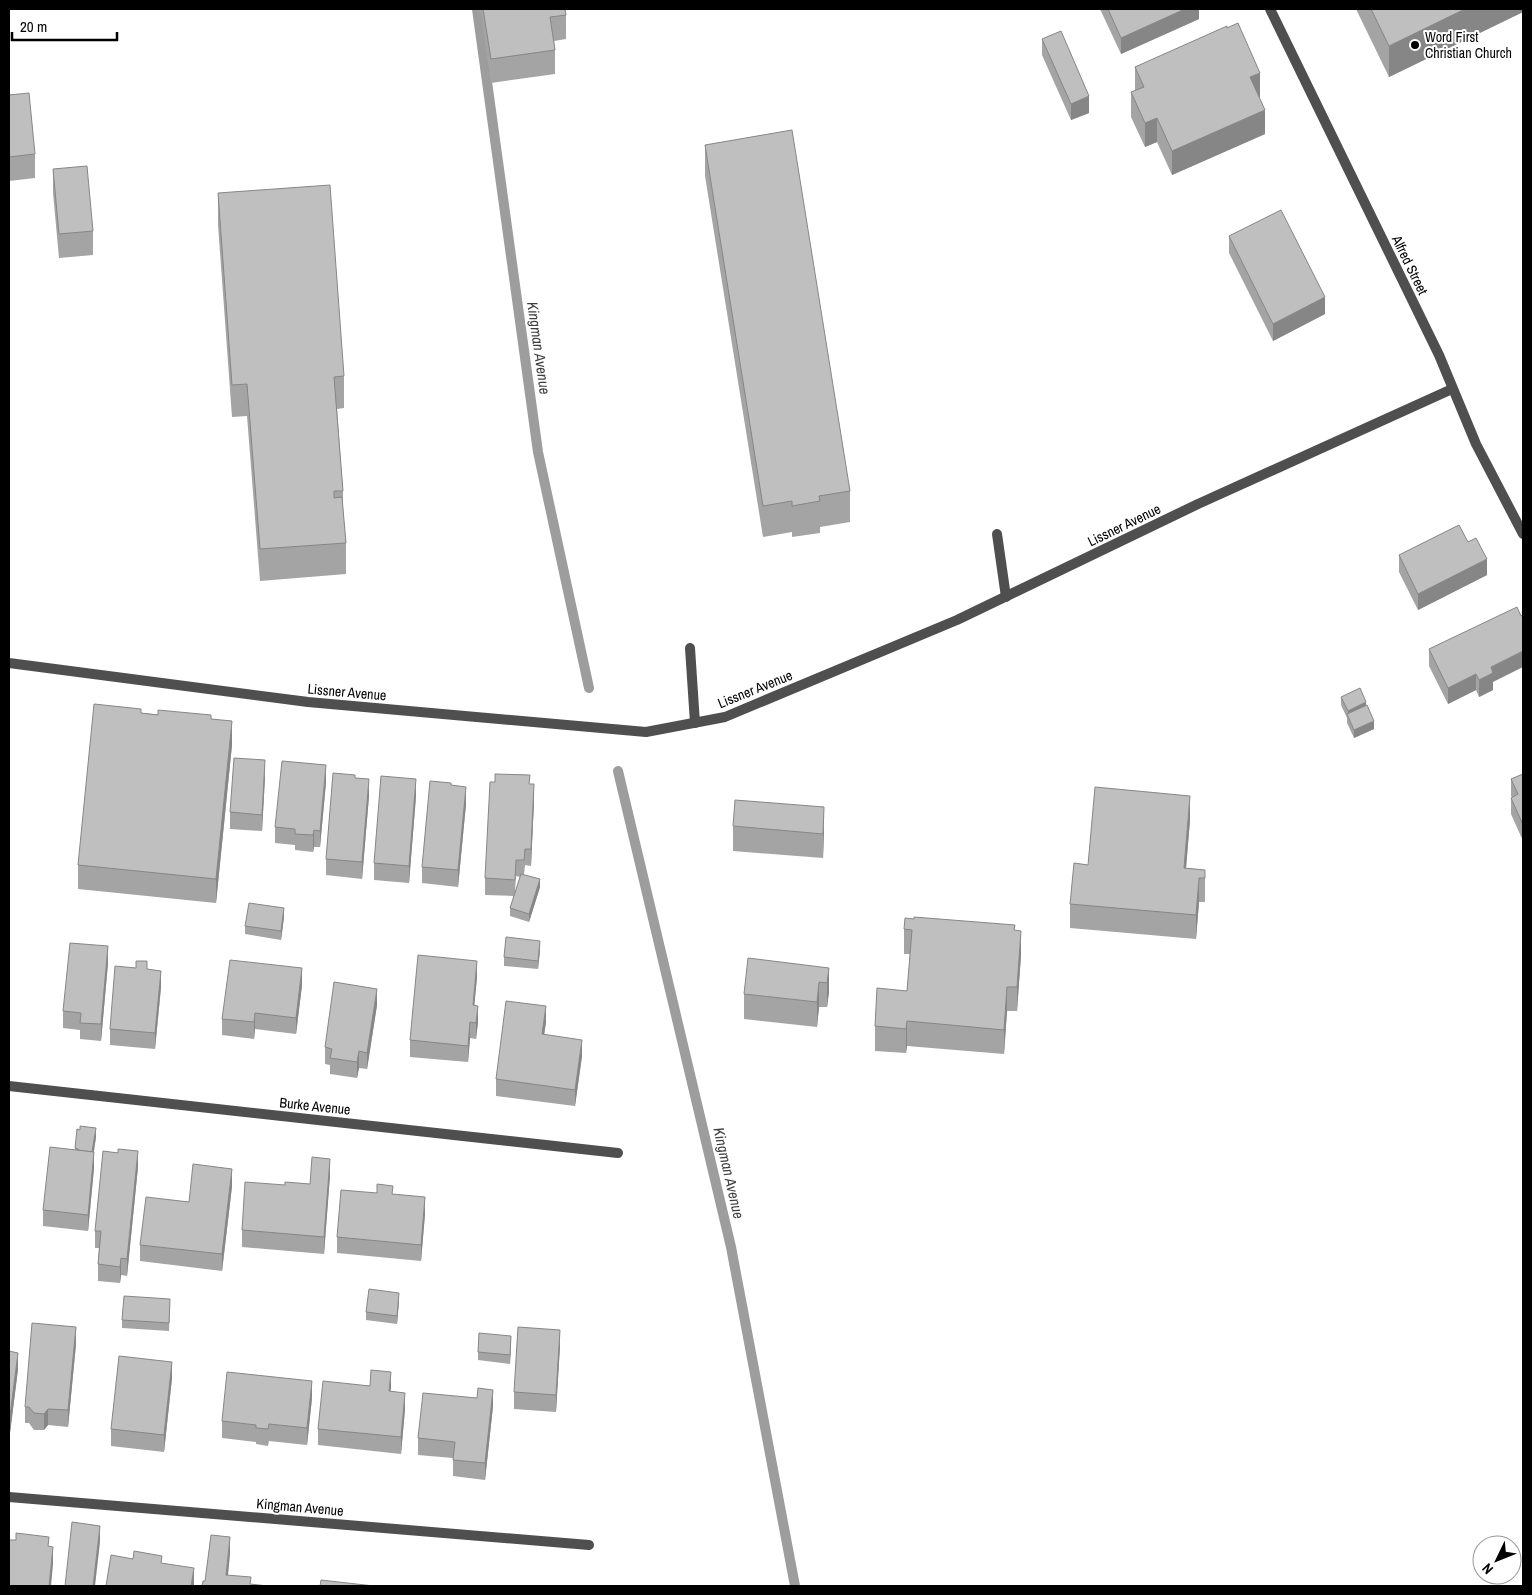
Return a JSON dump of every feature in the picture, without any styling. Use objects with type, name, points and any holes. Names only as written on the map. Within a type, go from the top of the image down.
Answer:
[{"type":"street","name":"Alfred Street","points":[[1270,9],[1435,346],[1476,444],[1523,534]]},
{"type":"street","name":"Lissner Avenue","points":[[9,663],[318,703],[646,732],[725,718],[957,620],[1198,504],[1452,389]]},
{"type":"street","points":[[998,534],[1006,596]]},
{"type":"street","points":[[690,648],[695,723]]},
{"type":"street","name":"Burke Avenue","points":[[9,1086],[618,1153]]},
{"type":"street","name":"Kingman Avenue","points":[[9,1497],[589,1544]]},
{"type":"building","points":[[483,9],[565,9],[566,15],[550,17],[555,50],[491,59]]},
{"type":"building","points":[[1108,9],[1185,9],[1121,38]]},
{"type":"building","points":[[1371,9],[1465,9],[1389,46]]},
{"type":"building","points":[[1238,23],[1260,73],[1250,77],[1265,110],[1172,151],[1157,118],[1145,123],[1131,92],[1144,87],[1135,67],[1227,26],[1227,28]]},
{"type":"building","points":[[1061,31],[1089,96],[1071,104],[1042,39]]},
{"type":"building","points":[[29,93],[35,154],[9,157],[9,95]]},
{"type":"building","points":[[792,130],[850,491],[819,496],[820,501],[792,506],[792,501],[763,506],[705,145]]},
{"type":"building","points":[[87,166],[93,231],[59,234],[53,169]]},
{"type":"building","points":[[330,185],[344,376],[334,377],[343,491],[334,491],[334,498],[342,497],[346,543],[260,549],[247,384],[232,385],[218,193]]},
{"type":"building","points":[[1281,210],[1325,297],[1273,324],[1229,236]]},
{"type":"building","points":[[1459,525],[1468,542],[1476,538],[1487,559],[1418,594],[1399,555]]},
{"type":"building","points":[[1517,607],[1521,616],[1523,615],[1523,651],[1491,667],[1493,673],[1479,680],[1476,674],[1448,688],[1429,649]]},
{"type":"building","points":[[1360,688],[1366,702],[1348,711],[1341,697]]},
{"type":"building","points":[[94,704],[141,709],[141,713],[158,715],[158,710],[211,715],[211,719],[232,721],[216,879],[78,865]]},
{"type":"building","points":[[1367,705],[1374,721],[1354,730],[1347,714]]},
{"type":"building","points":[[234,758],[265,760],[262,815],[230,812]]},
{"type":"building","points":[[282,761],[326,765],[320,831],[314,830],[313,835],[295,834],[295,829],[275,827]]},
{"type":"building","points":[[333,773],[355,775],[355,778],[369,779],[362,862],[326,859]]},
{"type":"building","points":[[495,774],[530,775],[529,784],[534,784],[531,849],[525,849],[524,860],[516,860],[515,880],[485,878],[490,782],[495,782]]},
{"type":"building","points":[[1523,774],[1523,825],[1511,798],[1518,794],[1511,779]]},
{"type":"building","points":[[381,776],[416,779],[409,866],[374,863]]},
{"type":"building","points":[[430,781],[466,787],[458,870],[422,867]]},
{"type":"building","points":[[1095,787],[1190,796],[1184,868],[1205,870],[1205,878],[1199,878],[1196,915],[1070,904],[1074,863],[1088,865]]},
{"type":"building","points":[[735,800],[824,807],[823,834],[733,826]]},
{"type":"building","points":[[521,874],[540,879],[529,914],[510,908]]},
{"type":"building","points":[[249,903],[284,908],[281,931],[245,926]]},
{"type":"building","points":[[914,917],[1015,925],[1014,930],[1021,931],[1017,987],[1007,987],[1004,1030],[907,1021],[906,1029],[875,1026],[877,988],[907,991],[912,930],[904,929],[905,918],[914,919]]},
{"type":"building","points":[[506,937],[540,941],[538,961],[504,957]]},
{"type":"building","points":[[70,943],[108,946],[101,1024],[80,1023],[81,1013],[63,1011]]},
{"type":"building","points":[[418,955],[477,961],[473,1005],[478,1006],[476,1023],[470,1022],[468,1046],[410,1040]]},
{"type":"building","points":[[748,958],[829,968],[827,983],[819,982],[817,1002],[744,994]]},
{"type":"building","points":[[230,960],[302,968],[296,1018],[255,1013],[254,1022],[222,1019]]},
{"type":"building","points":[[136,961],[147,961],[147,969],[161,971],[155,1033],[110,1029],[115,966],[136,968]]},
{"type":"building","points":[[334,982],[377,989],[367,1053],[359,1051],[357,1062],[330,1058],[332,1049],[325,1047]]},
{"type":"building","points":[[506,1001],[546,1006],[542,1034],[582,1040],[575,1090],[496,1079]]},
{"type":"building","points":[[80,1126],[96,1128],[92,1152],[75,1148],[77,1129],[80,1130]]},
{"type":"building","points":[[50,1147],[94,1152],[88,1215],[43,1210]]},
{"type":"building","points":[[118,1149],[138,1151],[127,1259],[121,1258],[120,1267],[98,1264],[101,1231],[95,1231],[103,1151],[118,1153]]},
{"type":"building","points":[[312,1157],[330,1159],[324,1237],[242,1230],[245,1182],[285,1185],[285,1182],[310,1184]]},
{"type":"building","points":[[193,1164],[232,1169],[222,1254],[140,1245],[146,1197],[189,1202]]},
{"type":"building","points":[[377,1184],[393,1186],[392,1194],[425,1197],[421,1245],[337,1237],[341,1190],[377,1193]]},
{"type":"building","points":[[369,1289],[399,1293],[397,1316],[366,1312]]},
{"type":"building","points":[[124,1296],[170,1299],[169,1323],[122,1320]]},
{"type":"building","points":[[32,1323],[76,1327],[68,1410],[48,1409],[44,1414],[34,1413],[29,1407],[25,1407]]},
{"type":"building","points":[[518,1327],[560,1330],[556,1395],[514,1392]]},
{"type":"building","points":[[479,1333],[511,1336],[510,1355],[478,1352]]},
{"type":"building","points":[[9,1351],[18,1353],[10,1416],[9,1416]]},
{"type":"building","points":[[119,1356],[172,1362],[164,1435],[111,1429]]},
{"type":"building","points":[[371,1370],[391,1372],[389,1391],[405,1393],[401,1437],[318,1429],[323,1381],[370,1386]]},
{"type":"building","points":[[227,1372],[312,1381],[307,1428],[269,1424],[268,1429],[256,1428],[256,1425],[222,1421]]},
{"type":"building","points":[[478,1388],[493,1390],[485,1463],[453,1460],[455,1442],[418,1438],[423,1393],[477,1398]]},
{"type":"building","points":[[72,1522],[100,1526],[93,1586],[65,1586]]},
{"type":"building","points":[[16,1533],[49,1537],[48,1546],[53,1547],[49,1586],[9,1586],[9,1540],[16,1540]]},
{"type":"building","points":[[211,1535],[230,1537],[226,1575],[251,1577],[250,1584],[268,1586],[202,1586],[203,1581],[205,1581]]},
{"type":"building","points":[[134,1551],[162,1556],[161,1563],[194,1568],[191,1586],[106,1586],[111,1555],[133,1559]]},
{"type":"building","points":[[321,1580],[374,1586],[320,1586]]},
{"type":"waterway","name":"Kingman Avenue","points":[[477,9],[538,452],[589,688]]},
{"type":"waterway","name":"Kingman Avenue","points":[[618,771],[731,1247],[795,1586]]},
{"type":"place","name":"Word First Christian Church","points":[[1415,45]]}]
